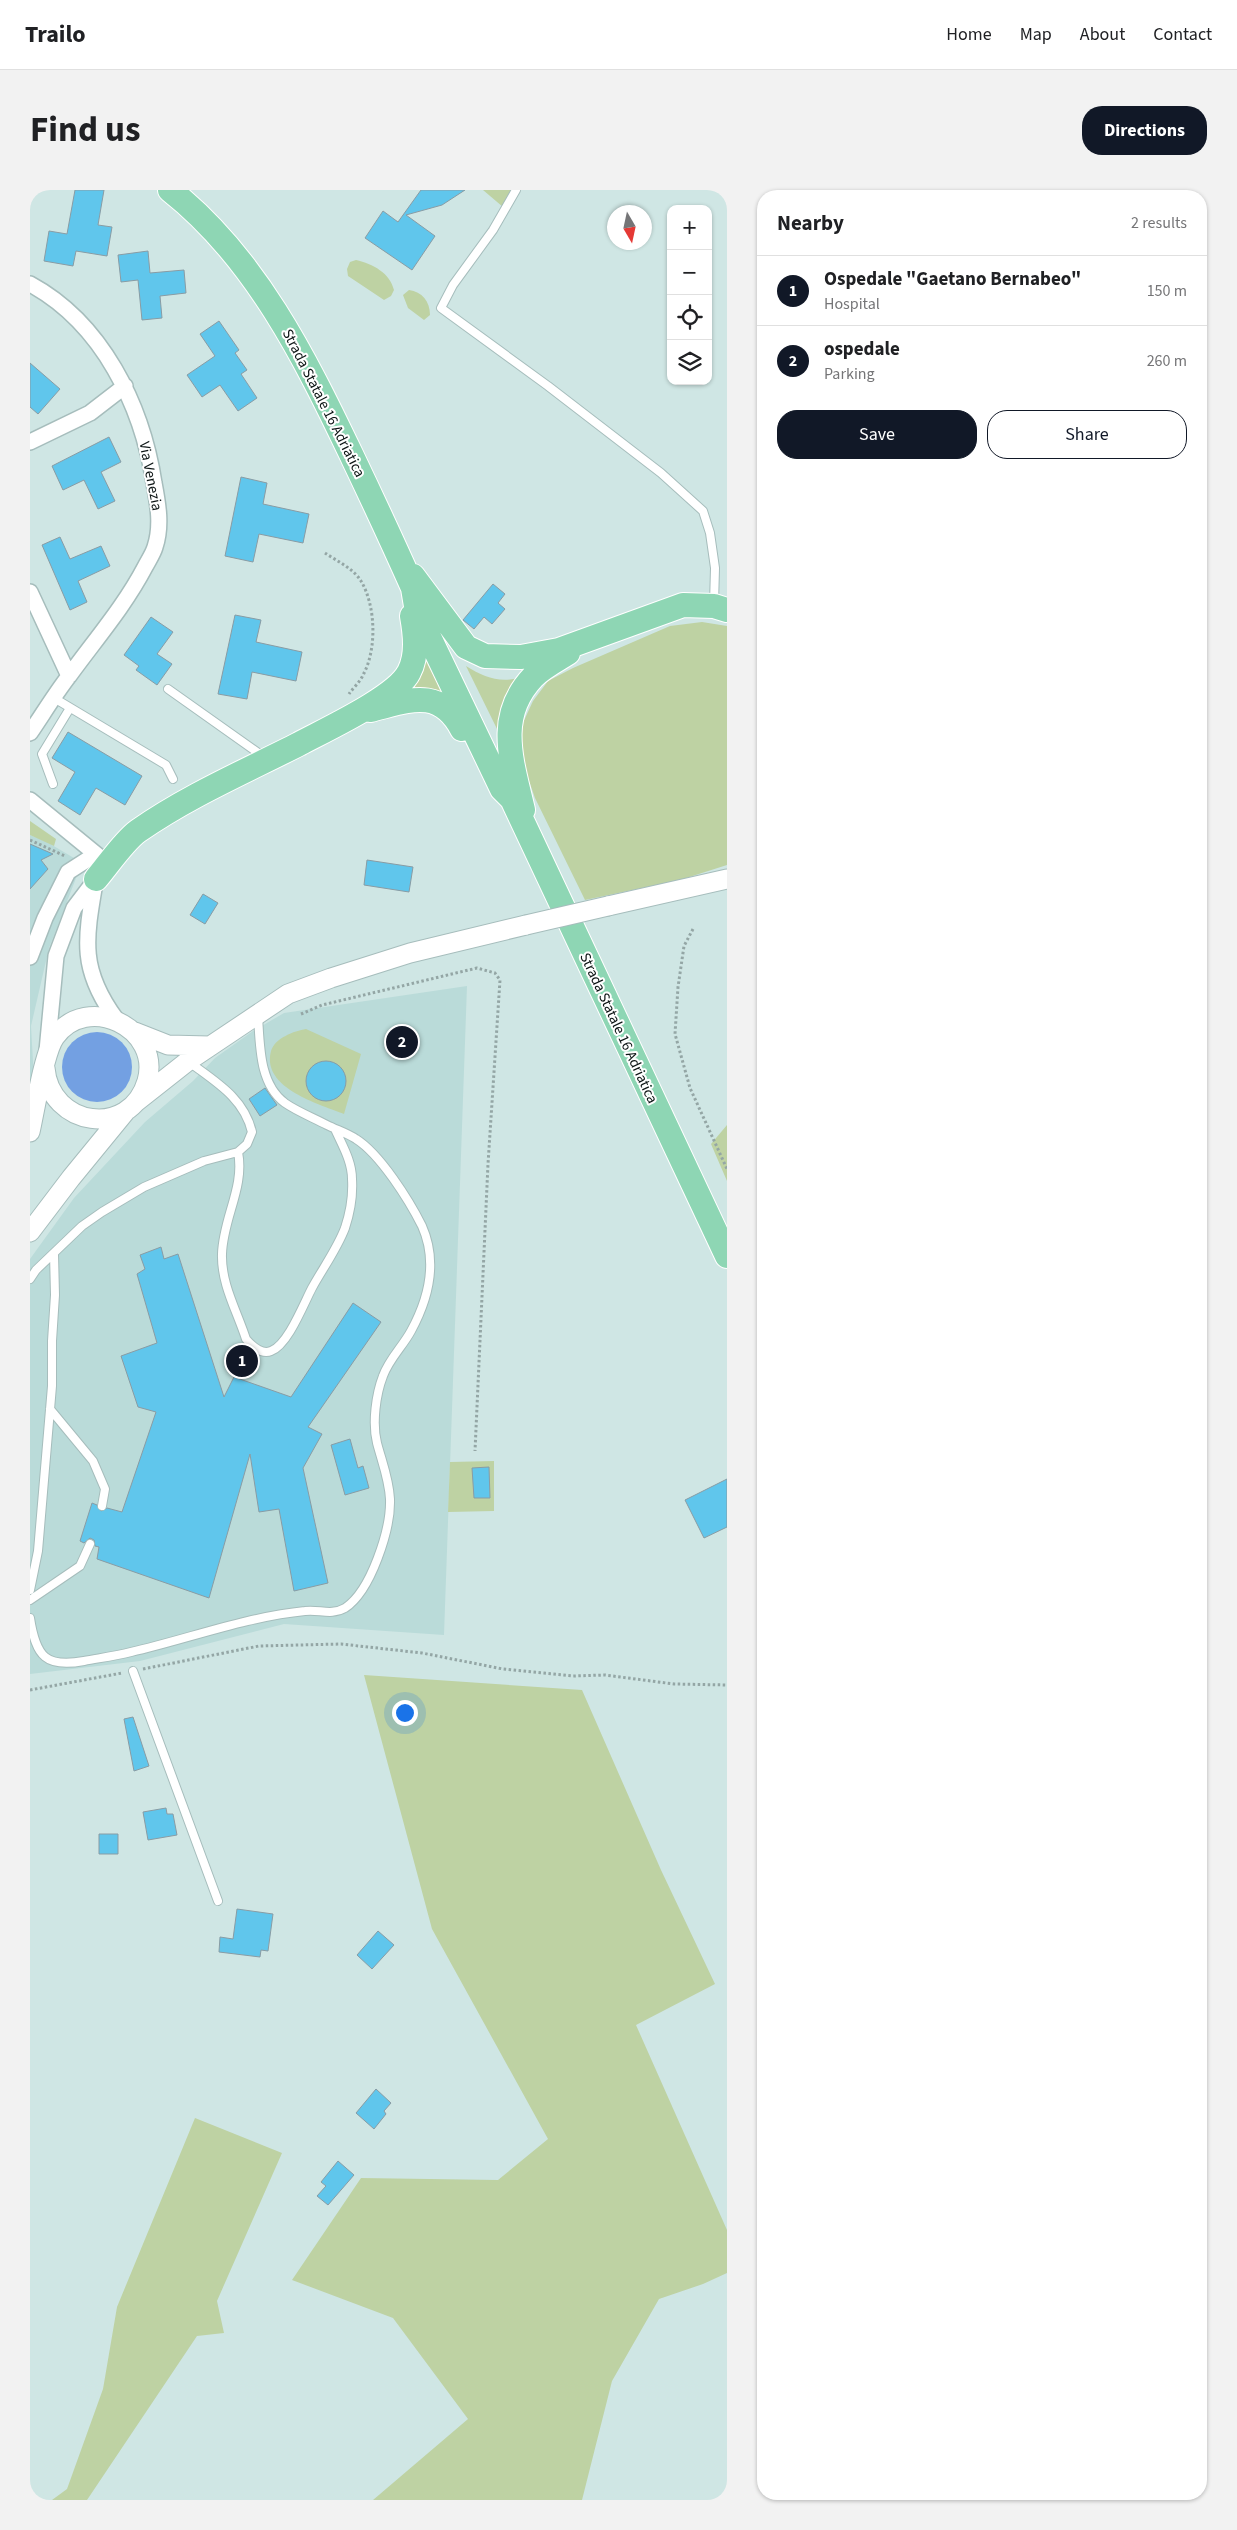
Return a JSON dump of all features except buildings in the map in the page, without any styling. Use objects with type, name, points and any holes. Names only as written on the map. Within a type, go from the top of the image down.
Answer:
[{"type":"main road","name":"Strada Statale 16 Adriatica","points":[[170,190],[212,228],[277,312],[318,385],[413,588],[416,612],[502,790],[512,799],[727,1256]]},
{"type":"main road","points":[[400,558],[466,647],[486,656],[521,657],[582,644],[674,607],[693,604],[720,608]]},
{"type":"main road","points":[[94,866],[136,832],[268,760],[354,704],[402,682],[410,672],[416,634],[400,558]]},
{"type":"main road","points":[[530,838],[510,755],[511,713],[520,694],[534,676],[582,644]]},
{"type":"main road","points":[[354,704],[420,698],[430,700],[449,710],[457,719],[499,796],[530,838]]},
{"type":"street","name":"Via Venezia","points":[[30,284],[47,293],[83,326],[106,354],[125,386],[149,449],[159,517],[155,547],[139,578],[104,631],[69,676],[30,733]]},
{"type":"street","points":[[30,442],[90,413],[125,386]]},
{"type":"street","points":[[30,592],[69,676]]},
{"type":"street","points":[[30,800],[94,866],[87,960],[94,984],[116,1020]]},
{"type":"street","points":[[30,957],[45,918],[68,872],[94,866]]},
{"type":"street","points":[[94,866],[74,908],[56,956],[46,1079],[53,1094],[64,1107],[79,1116],[104,1118],[132,1106],[188,1061],[288,994],[410,953],[727,879]]},
{"type":"street","points":[[30,1132],[46,1063],[55,1037],[72,1022],[94,1016],[116,1020],[135,1032],[168,1045],[209,1046]]},
{"type":"street","points":[[30,1232],[71,1178],[132,1106],[144,1089],[149,1067],[147,1052],[135,1032]]},
{"type":"lane","points":[[516,190],[493,230],[453,284],[441,308],[646,461],[703,511],[710,533],[720,608]]},
{"type":"lane","points":[[168,689],[268,760]]},
{"type":"lane","points":[[54,698],[166,766],[173,779]]},
{"type":"lane","points":[[53,784],[42,754],[70,708]]},
{"type":"lane","points":[[30,1618],[37,1645],[46,1658],[56,1664],[68,1664],[115,1656],[224,1627],[285,1614],[307,1610],[332,1613],[346,1607],[362,1590],[375,1564],[384,1540],[390,1502],[388,1474],[376,1440],[376,1404],[383,1375],[411,1331],[423,1305],[431,1281],[431,1252],[422,1227],[408,1203],[375,1156],[357,1139],[288,1105],[278,1097],[263,1067],[258,1013]]},
{"type":"lane","points":[[30,1279],[82,1226],[144,1187],[204,1161],[238,1152],[248,1144],[252,1132],[242,1106],[230,1093],[188,1061]]},
{"type":"lane","points":[[238,1152],[241,1166],[236,1196],[228,1214],[224,1236],[222,1254],[224,1274],[246,1339],[252,1348],[271,1352],[280,1345],[302,1312],[309,1293],[337,1244],[349,1215],[352,1178],[348,1157],[335,1129]]},
{"type":"lane","points":[[30,1590],[38,1550],[50,1409],[55,1295],[54,1254]]},
{"type":"lane","points":[[50,1409],[97,1468],[105,1489],[102,1506]]},
{"type":"lane","points":[[30,1600],[80,1566],[90,1544]]},
{"type":"lane","points":[[133,1671],[218,1901]]},
{"type":"path","points":[[325,553],[346,566],[361,580],[369,598],[372,651],[354,704]]},
{"type":"path","points":[[30,840],[94,866]]},
{"type":"path","points":[[693,929],[684,946],[678,987],[675,1034],[690,1088],[727,1170]]},
{"type":"path","points":[[301,1014],[322,1005],[477,968],[495,972],[500,980],[488,1164],[475,1451]]},
{"type":"path","points":[[30,1690],[259,1646],[341,1644],[422,1653],[503,1669],[573,1676],[606,1675],[674,1684],[727,1685]]},
{"type":"shaded area","points":[[30,835],[47,842],[84,864],[78,873],[49,948],[31,1026],[34,1080],[30,1092]]},
{"type":"shaded area","points":[[467,986],[444,1635],[284,1624],[140,1661],[30,1674],[30,1259],[74,1198],[145,1122],[193,1081],[215,1058],[253,1031],[284,1013]]},
{"type":"green space","points":[[483,190],[514,190],[503,207]]},
{"type":"green space","points":[[356,260],[369,264],[385,274],[394,290],[391,296],[384,300],[348,276],[347,269],[350,262]]},
{"type":"green space","points":[[409,290],[421,295],[429,305],[430,315],[424,320],[408,308],[403,295]]},
{"type":"green space","points":[[702,622],[727,626],[727,865],[680,880],[585,900],[535,798],[520,755],[521,727],[533,701],[548,681],[573,668],[670,626]]},
{"type":"green space","points":[[428,656],[449,705],[406,695],[421,674]]},
{"type":"green space","points":[[466,666],[491,678],[504,680],[519,678],[500,735]]},
{"type":"green space","points":[[30,821],[56,839],[54,846],[30,835]]},
{"type":"green space","points":[[306,1029],[361,1054],[344,1114],[294,1093],[283,1085],[275,1075],[270,1064],[271,1051],[276,1042],[296,1031]]},
{"type":"green space","points":[[727,1125],[727,1181],[711,1144]]},
{"type":"green space","points":[[494,1461],[494,1511],[448,1512],[450,1462]]},
{"type":"green space","points":[[364,1675],[582,1690],[661,1870],[715,1984],[636,2025],[727,2230],[727,2273],[703,2284],[659,2299],[612,2381],[582,2500],[373,2500],[468,2419],[393,2318],[292,2280],[361,2178],[498,2180],[548,2139],[432,1929]]},
{"type":"green space","points":[[195,2118],[282,2153],[217,2301],[224,2333],[197,2336],[87,2500],[52,2500],[67,2489],[103,2389],[117,2307]]},
{"type":"water","points":[[90,1032],[104,1032],[117,1037],[127,1047],[132,1060],[132,1074],[127,1087],[117,1097],[104,1102],[90,1102],[77,1097],[67,1087],[62,1074],[62,1060],[67,1047],[77,1037]]},
{"type":"place","name":"ospedale","points":[[402,1042]]},
{"type":"place","name":"Ospedale \"Gaetano Bernabeo\"","points":[[242,1361]]}]
